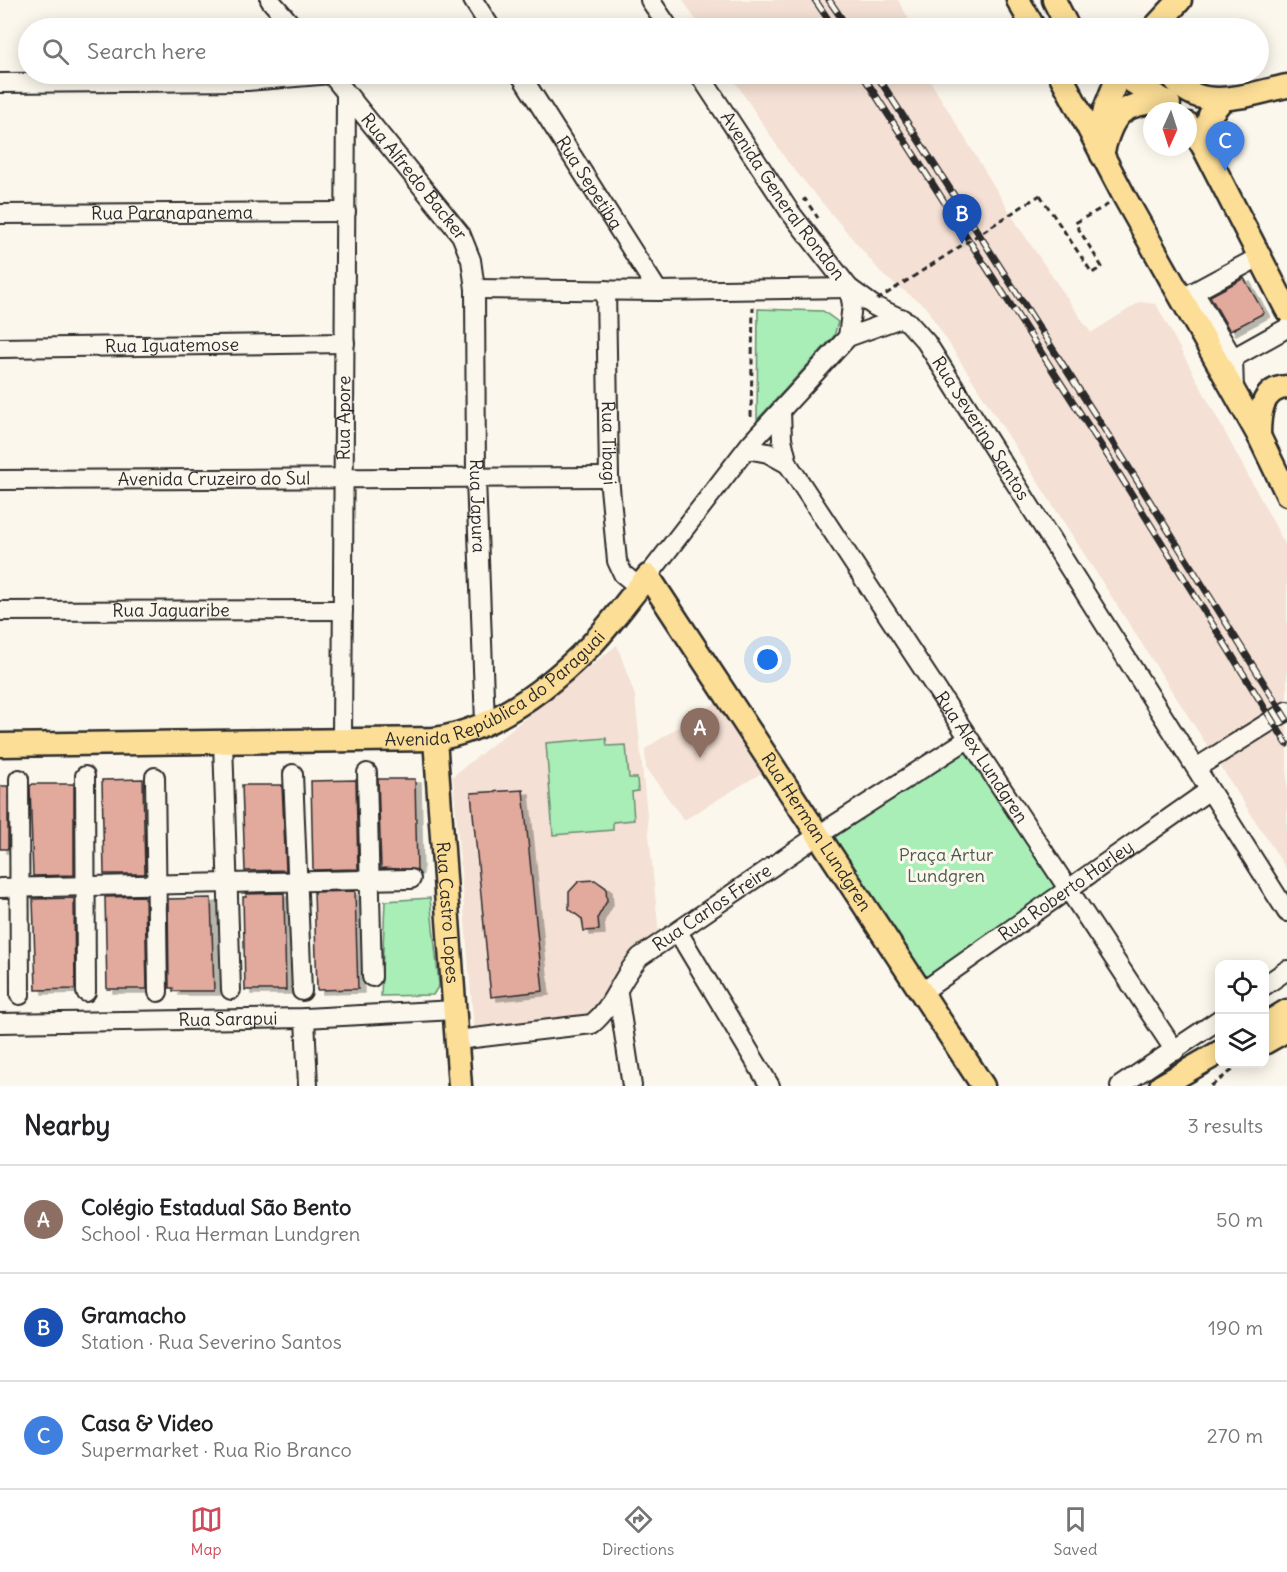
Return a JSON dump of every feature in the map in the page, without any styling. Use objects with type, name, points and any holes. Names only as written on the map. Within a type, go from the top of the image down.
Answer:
[{"type":"main road","points":[[1018,0],[1028,18]]},
{"type":"main road","points":[[1054,0],[1063,18]]},
{"type":"main road","points":[[1165,18],[1180,0]]},
{"type":"main road","points":[[1065,84],[1124,196],[1188,296],[1234,393],[1259,436],[1279,464],[1287,494]]},
{"type":"main road","points":[[1101,152],[1105,108],[1115,84]]},
{"type":"main road","points":[[1135,84],[1164,102]]},
{"type":"main road","points":[[1177,84],[1194,97],[1222,100],[1287,86]]},
{"type":"main road","points":[[1203,146],[1210,115],[1222,100]]},
{"type":"main road","points":[[1101,152],[1116,115],[1143,104]]},
{"type":"main road","points":[[1197,137],[1287,310]]},
{"type":"main road","points":[[1259,436],[1261,409],[1267,395],[1274,389],[1287,387]]},
{"type":"main road","name":"Avenida República do Paraguai","points":[[0,745],[435,739],[469,732],[543,686],[589,646],[643,581]]},
{"type":"main road","name":"Rua Herman Lundgren","points":[[643,581],[817,836],[983,1086]]},
{"type":"main road","name":"Rua Castro Lopes","points":[[435,739],[460,1086]]},
{"type":"main road","points":[[1269,1022],[1287,1011]]},
{"type":"main road","points":[[1269,1040],[1287,1030]]},
{"type":"main road","points":[[1161,1086],[1215,1055]]},
{"type":"main road","points":[[1191,1086],[1222,1068]]},
{"type":"street","points":[[270,0],[285,18]]},
{"type":"street","points":[[473,0],[485,18]]},
{"type":"street","points":[[650,0],[662,18]]},
{"type":"street","points":[[0,83],[18,83]]},
{"type":"street","name":"Rua Alfredo Backer","points":[[339,84],[461,235],[471,260],[475,289]]},
{"type":"street","name":"Rua Sepetiba","points":[[526,84],[658,291]]},
{"type":"street","name":"Avenida General Rondon","points":[[706,84],[790,212],[849,288]]},
{"type":"street","name":"Rua Apore","points":[[342,740],[346,94]]},
{"type":"street","name":"Rua Paranapanema","points":[[0,214],[346,212]]},
{"type":"street","points":[[1234,393],[1233,358],[1188,296],[1259,257]]},
{"type":"street","points":[[475,289],[658,291],[849,288],[852,305],[848,337]]},
{"type":"street","name":"Rua Severino Santos","points":[[849,288],[874,306],[901,318],[915,328],[926,342],[1196,768],[1208,791],[1287,912]]},
{"type":"street","name":"Rua Japura","points":[[475,289],[476,478],[485,723]]},
{"type":"street","name":"Rua Tibagi","points":[[606,290],[609,477],[618,568],[643,581]]},
{"type":"street","name":"Avenida República do Paraguai","points":[[643,581],[749,446],[848,337],[901,318]]},
{"type":"street","points":[[1233,358],[1287,328]]},
{"type":"street","name":"Rua Iguatemose","points":[[0,348],[345,343]]},
{"type":"street","name":"Rua Alex Lundgren","points":[[781,411],[782,439],[788,464],[1066,889],[1175,1051]]},
{"type":"street","points":[[749,446],[788,464]]},
{"type":"street","name":"Avenida Cruzeiro do Sul","points":[[0,480],[609,477]]},
{"type":"street","name":"Rua Jaguaribe","points":[[0,611],[343,610]]},
{"type":"street","points":[[1196,768],[1287,711]]},
{"type":"street","name":"Rua Carlos Freire","points":[[457,1040],[592,1024],[604,1014],[618,994],[629,968],[640,957],[817,836],[968,739]]},
{"type":"street","points":[[223,742],[231,990]]},
{"type":"street","points":[[367,773],[372,977]]},
{"type":"street","points":[[293,774],[302,991]]},
{"type":"street","points":[[85,776],[86,992]]},
{"type":"street","points":[[155,777],[158,992]]},
{"type":"street","points":[[19,780],[20,995]]},
{"type":"street","name":"Rua Roberto Harley","points":[[922,992],[1208,791]]},
{"type":"street","points":[[0,888],[411,879]]},
{"type":"street","points":[[678,932],[770,1086]]},
{"type":"street","points":[[1269,983],[1287,970]]},
{"type":"street","points":[[618,994],[632,1086]]},
{"type":"street","name":"Rua Sarapui","points":[[0,1023],[305,1018],[455,1010]]},
{"type":"street","points":[[305,1018],[308,1086]]},
{"type":"street","points":[[1120,1086],[1175,1051],[1215,1022]]},
{"type":"path","points":[[877,300],[1040,195],[1092,273],[1102,267],[1075,223],[1124,196]]},
{"type":"path","points":[[749,446],[754,290]]},
{"type":"path","points":[[1211,1086],[1236,1068]]},
{"type":"shaded area","points":[[683,0],[898,0],[908,18],[695,18]]},
{"type":"shaded area","points":[[737,84],[932,84],[1020,229],[1091,333],[1140,302],[1156,304],[1287,548],[1287,870],[925,306],[884,276],[787,161]]},
{"type":"shaded area","points":[[617,645],[635,696],[659,934],[591,1018],[474,1029],[453,776]]},
{"type":"shaded area","points":[[715,703],[763,772],[684,820],[646,768],[645,749]]},
{"type":"green space","points":[[758,309],[823,311],[838,322],[834,336],[757,420]]},
{"type":"green space","points":[[606,738],[607,746],[626,745],[629,778],[637,778],[638,791],[632,792],[634,820],[613,822],[613,830],[553,835],[546,743]]},
{"type":"green space","name":"Praça Artur Lundgren","points":[[965,748],[1058,887],[924,981],[832,839]]},
{"type":"green space","points":[[430,898],[439,985],[433,995],[381,996],[385,901]]},
{"type":"building","points":[[1244,278],[1264,313],[1230,331],[1210,296]]},
{"type":"building","points":[[143,779],[145,874],[104,874],[102,780]]},
{"type":"building","points":[[378,779],[415,779],[417,870],[381,868]]},
{"type":"building","points":[[356,780],[358,869],[313,870],[311,781]]},
{"type":"building","points":[[33,784],[74,784],[74,875],[33,876],[30,786]]},
{"type":"building","points":[[242,785],[282,785],[286,870],[245,871]]},
{"type":"building","points":[[0,786],[8,786],[8,849],[0,849]]},
{"type":"building","points":[[523,790],[543,991],[491,997],[471,793]]},
{"type":"building","points":[[595,880],[606,888],[607,901],[598,917],[599,930],[584,931],[582,919],[569,909],[569,892],[579,881]]},
{"type":"building","points":[[355,891],[358,989],[317,990],[314,892]]},
{"type":"building","points":[[284,893],[286,990],[245,990],[243,897],[246,897],[246,894]]},
{"type":"building","points":[[145,896],[147,989],[107,989],[105,897]]},
{"type":"building","points":[[74,898],[75,989],[36,990],[33,899]]},
{"type":"building","points":[[211,898],[214,991],[173,991],[173,988],[169,988],[168,899]]},
{"type":"railway","points":[[815,0],[827,18]]},
{"type":"railway","points":[[829,0],[841,18]]},
{"type":"railway","points":[[868,84],[1111,461],[1287,744]]},
{"type":"railway","points":[[882,84],[1121,455],[1287,720]]},
{"type":"place","name":"Casa & Video","points":[[1225,171]]},
{"type":"place","name":"Gramacho","points":[[962,244]]},
{"type":"place","name":"Colégio Estadual São Bento","points":[[700,758]]}]
